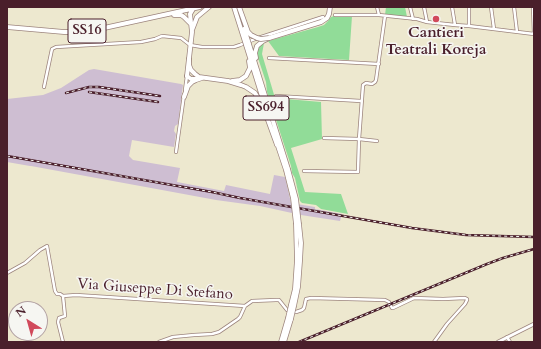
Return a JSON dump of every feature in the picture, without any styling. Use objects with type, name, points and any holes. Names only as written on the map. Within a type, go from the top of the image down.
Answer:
[{"type":"main road","name":"SS16","points":[[7,27],[80,32],[200,7]]},
{"type":"main road","points":[[197,17],[210,7]]},
{"type":"main road","name":"SS694","points":[[234,7],[262,86],[296,199],[301,243],[298,287],[283,340]]},
{"type":"main road","points":[[238,7],[251,35],[262,39],[321,22],[327,18],[330,7]]},
{"type":"main road","name":"SS694","points":[[238,7],[247,45],[287,170]]},
{"type":"main road","points":[[192,32],[190,14],[193,8],[197,13],[197,17],[192,32],[188,59],[187,76],[191,79],[197,77],[228,81],[240,80],[248,74],[250,66],[247,45]]},
{"type":"main road","points":[[166,14],[181,15],[186,18],[191,25]]},
{"type":"main road","points":[[262,86],[263,82],[255,53],[257,46],[269,38]]},
{"type":"main road","points":[[188,59],[190,68],[197,77]]},
{"type":"main road","points":[[184,97],[188,86],[197,77]]},
{"type":"main road","points":[[228,81],[251,89],[258,97],[265,109],[278,145]]},
{"type":"street","points":[[378,7],[379,15]]},
{"type":"street","points":[[410,7],[413,19]]},
{"type":"street","points":[[424,7],[427,22]]},
{"type":"street","points":[[452,7],[455,25]]},
{"type":"street","points":[[469,7],[469,26]]},
{"type":"street","points":[[491,7],[494,29]]},
{"type":"street","points":[[514,7],[517,32]]},
{"type":"street","points":[[335,16],[379,15],[534,34],[533,7]]},
{"type":"street","points":[[304,171],[358,172],[363,85],[365,83],[372,84],[376,80],[385,16]]},
{"type":"street","points":[[44,87],[52,49],[56,47],[141,42],[162,36],[181,38],[190,45],[213,47],[234,46],[323,17]]},
{"type":"street","points":[[269,58],[379,64]]},
{"type":"street","points":[[176,152],[187,76]]},
{"type":"street","points":[[276,96],[361,101]]},
{"type":"street","points":[[324,138],[377,141]]},
{"type":"street","points":[[7,273],[25,263],[47,246],[56,293],[63,296],[65,316],[59,318],[58,322],[63,342]]},
{"type":"street","name":"Via Giuseppe Di Stefano","points":[[63,296],[76,295],[245,306]]},
{"type":"street","points":[[296,312],[302,310],[306,299],[311,298],[385,300],[392,308],[414,298],[467,299],[468,300],[465,304],[447,324],[434,342]]},
{"type":"street","points":[[159,342],[173,337],[194,334],[212,334],[219,332],[238,319],[245,306],[252,301],[276,300],[281,302],[287,310]]},
{"type":"street","points":[[498,342],[534,324]]},
{"type":"street","points":[[507,337],[510,342]]},
{"type":"shaded area","points":[[94,69],[183,85],[178,124],[175,126],[174,131],[176,134],[174,147],[132,140],[129,156],[133,160],[180,168],[177,182],[224,191],[226,185],[270,194],[274,175],[285,177],[291,203],[342,214],[340,221],[7,162],[7,99],[43,95],[61,88],[89,70]]},
{"type":"green space","points":[[386,7],[405,7],[407,17],[385,15]]},
{"type":"green space","points":[[352,16],[349,60],[279,56],[268,41],[324,25],[331,17]]},
{"type":"green space","points":[[264,43],[262,54],[275,98],[321,102],[322,139],[291,148],[305,192],[341,194],[348,214],[321,209],[316,205],[302,203],[300,201],[295,178],[292,173],[267,92],[266,82],[258,58],[258,49],[260,45]]},
{"type":"railway","points":[[66,93],[89,87],[99,87],[160,96]]},
{"type":"railway","points":[[89,92],[158,102]]},
{"type":"railway","points":[[7,156],[412,228],[466,235],[534,237]]},
{"type":"railway","points":[[299,342],[487,264],[534,249]]},
{"type":"place","name":"Cantieri Teatrali Koreja","points":[[436,19]]}]
